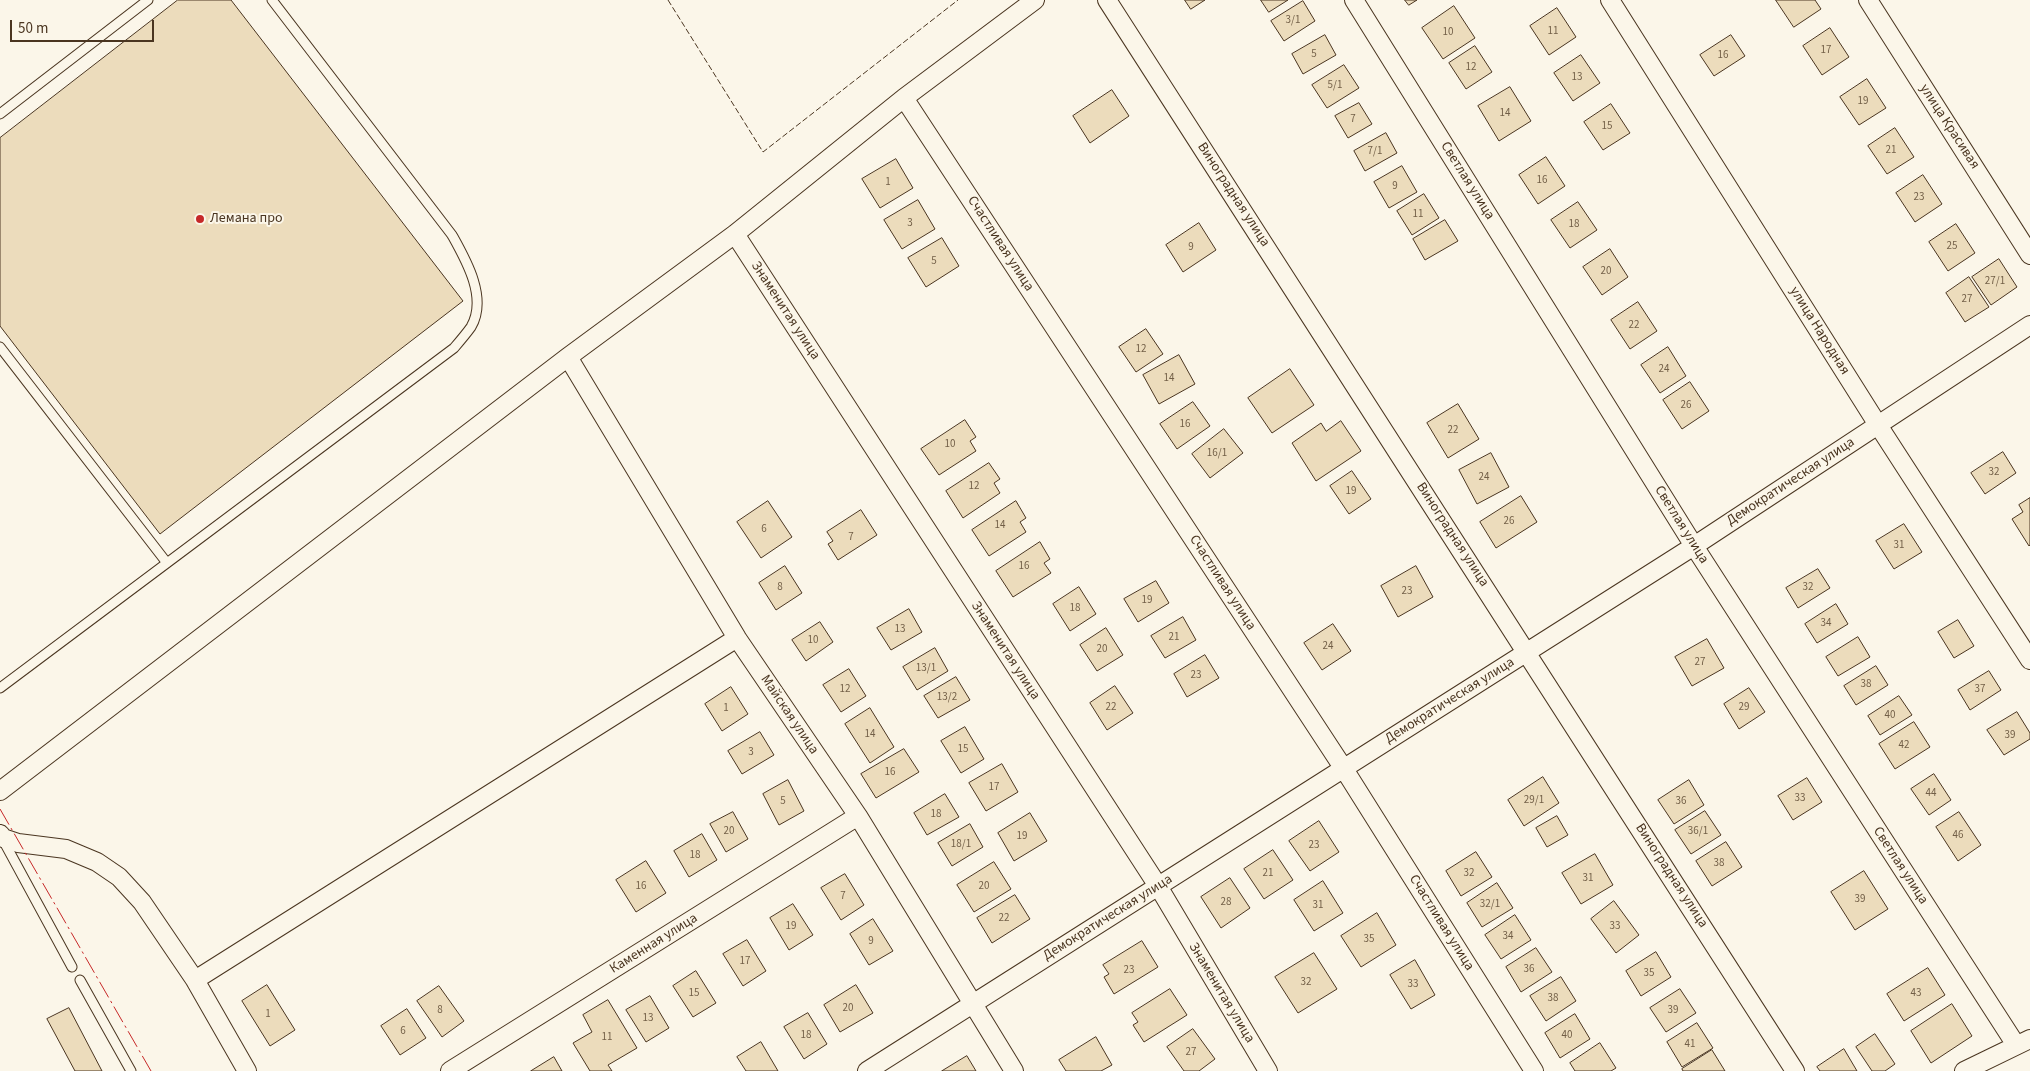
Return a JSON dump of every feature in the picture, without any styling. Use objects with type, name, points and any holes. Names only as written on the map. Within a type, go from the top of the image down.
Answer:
[{"type":"street","points":[[0,791],[568,356],[735,234],[904,98],[1035,0]]},
{"type":"street","name":"Виноградная улица","points":[[1107,0],[1528,652],[1795,1071]]},
{"type":"street","name":"Светлая улица","points":[[1354,0],[1694,546],[2023,1042]]},
{"type":"street","name":"улица Народная","points":[[1610,0],[1878,425],[2030,660]]},
{"type":"street","name":"улица Красивая","points":[[1868,0],[2030,255]]},
{"type":"street","name":"Счастливая улица","points":[[904,98],[1344,768],[1534,1071]]},
{"type":"street","name":"Знаменитая улица","points":[[735,234],[1158,886],[1268,1071]]},
{"type":"street","name":"Демократическая улица","points":[[867,1071],[1694,546],[2030,325]]},
{"type":"street","name":"Майская улица","points":[[568,356],[737,638],[858,816],[1014,1071]]},
{"type":"street","points":[[195,980],[737,638]]},
{"type":"street","name":"Каменная улица","points":[[450,1071],[858,816]]},
{"type":"street","points":[[1,836],[18,843],[66,849],[97,862],[119,877],[142,902],[195,980],[246,1071]]},
{"type":"street","points":[[1964,1071],[2023,1042]]},
{"type":"lane","points":[[0,114],[148,0]]},
{"type":"lane","points":[[0,688],[454,348],[472,325],[478,299],[470,269],[452,235],[272,0]]},
{"type":"lane","points":[[0,347],[167,563]]},
{"type":"lane","points":[[1,836],[72,967]]},
{"type":"lane","points":[[80,980],[131,1071]]},
{"type":"building","name":"Лемана про","points":[[178,0],[231,0],[463,301],[160,534],[0,326],[0,138]]},
{"type":"building","points":[[1185,0],[1205,0],[1191,9]]},
{"type":"building","points":[[1261,0],[1288,0],[1269,12]]},
{"type":"building","points":[[1405,0],[1417,0],[1409,5]]},
{"type":"building","points":[[1776,0],[1815,0],[1821,9],[1794,27]]},
{"type":"building","points":[[1303,1],[1315,21],[1284,41],[1271,21]]},
{"type":"building","points":[[1454,6],[1475,38],[1443,59],[1422,28]]},
{"type":"building","points":[[1557,8],[1576,37],[1549,55],[1530,26]]},
{"type":"building","points":[[1830,28],[1849,57],[1822,75],[1803,46]]},
{"type":"building","points":[[1325,35],[1336,55],[1303,74],[1292,54]]},
{"type":"building","points":[[1731,35],[1745,56],[1714,76],[1700,55]]},
{"type":"building","points":[[1475,46],[1492,72],[1466,89],[1449,63]]},
{"type":"building","points":[[1581,55],[1600,83],[1573,101],[1554,73]]},
{"type":"building","points":[[1344,65],[1359,88],[1327,108],[1312,85]]},
{"type":"building","points":[[1867,79],[1886,108],[1859,125],[1840,97]]},
{"type":"building","points":[[1510,87],[1531,121],[1499,141],[1478,106]]},
{"type":"building","points":[[1112,90],[1129,116],[1090,143],[1073,116]]},
{"type":"building","points":[[1359,103],[1372,124],[1348,138],[1335,116]]},
{"type":"building","points":[[1611,104],[1630,133],[1603,150],[1584,122]]},
{"type":"building","points":[[1895,128],[1914,157],[1887,174],[1868,146]]},
{"type":"building","points":[[1386,133],[1397,153],[1365,171],[1354,151]]},
{"type":"building","points":[[1546,157],[1565,186],[1538,204],[1519,175]]},
{"type":"building","points":[[896,159],[913,188],[880,208],[862,179]]},
{"type":"building","points":[[1402,166],[1417,192],[1389,208],[1374,182]]},
{"type":"building","points":[[1923,175],[1942,204],[1915,222],[1896,193]]},
{"type":"building","points":[[1424,194],[1439,218],[1412,235],[1397,211]]},
{"type":"building","points":[[918,200],[935,229],[902,249],[884,220]]},
{"type":"building","points":[[1578,202],[1597,230],[1570,248],[1551,220]]},
{"type":"building","points":[[1445,220],[1458,241],[1425,260],[1413,239]]},
{"type":"building","points":[[1199,223],[1216,250],[1183,272],[1166,245]]},
{"type":"building","points":[[1956,224],[1975,253],[1948,271],[1929,242]]},
{"type":"building","points":[[942,238],[959,266],[926,287],[908,258]]},
{"type":"building","points":[[1610,249],[1628,277],[1602,295],[1583,267]]},
{"type":"building","points":[[1999,259],[2017,287],[1991,305],[1972,277]]},
{"type":"building","points":[[1969,277],[1989,307],[1965,322],[1946,293]]},
{"type":"building","points":[[1638,302],[1657,331],[1630,349],[1611,320]]},
{"type":"building","points":[[1146,329],[1163,354],[1136,372],[1119,347]]},
{"type":"building","points":[[1668,347],[1686,376],[1660,393],[1641,365]]},
{"type":"building","points":[[1179,355],[1195,384],[1159,404],[1143,375]]},
{"type":"building","points":[[1290,369],[1314,405],[1272,433],[1248,398]]},
{"type":"building","points":[[1690,382],[1709,411],[1682,429],[1663,400]]},
{"type":"building","points":[[1193,402],[1210,426],[1177,449],[1160,424]]},
{"type":"building","points":[[1458,404],[1479,439],[1448,458],[1427,423]]},
{"type":"building","points":[[965,420],[976,437],[970,441],[976,451],[939,475],[921,449]]},
{"type":"building","points":[[1341,421],[1361,451],[1316,481],[1292,443],[1321,423],[1326,431]]},
{"type":"building","points":[[1224,429],[1243,453],[1210,478],[1192,454]]},
{"type":"building","points":[[2003,452],[2016,473],[1985,494],[1971,473]]},
{"type":"building","points":[[1491,453],[1509,487],[1477,504],[1459,470]]},
{"type":"building","points":[[989,463],[1000,479],[994,483],[1000,493],[963,518],[946,491]]},
{"type":"building","points":[[1352,471],[1371,499],[1349,514],[1330,486]]},
{"type":"building","points":[[1521,496],[1537,522],[1496,548],[1480,522]]},
{"type":"building","points":[[2030,498],[2029,546],[2012,519],[2023,512],[2019,505]]},
{"type":"building","points":[[768,501],[792,537],[761,558],[737,522]]},
{"type":"building","points":[[1016,501],[1026,518],[1020,522],[1026,532],[989,556],[972,530]]},
{"type":"building","points":[[861,510],[877,535],[838,560],[828,544],[833,541],[827,532]]},
{"type":"building","points":[[1904,524],[1922,552],[1894,569],[1876,541]]},
{"type":"building","points":[[1040,542],[1050,559],[1044,563],[1051,573],[1013,597],[996,571]]},
{"type":"building","points":[[785,566],[802,593],[776,610],[759,583]]},
{"type":"building","points":[[1416,566],[1433,597],[1398,617],[1381,586]]},
{"type":"building","points":[[1818,569],[1830,588],[1798,608],[1786,588]]},
{"type":"building","points":[[1156,581],[1169,603],[1138,622],[1124,599]]},
{"type":"building","points":[[1079,587],[1096,614],[1070,631],[1053,604]]},
{"type":"building","points":[[1836,604],[1848,624],[1817,643],[1805,624]]},
{"type":"building","points":[[909,609],[922,632],[891,650],[877,628]]},
{"type":"building","points":[[1183,617],[1196,640],[1165,658],[1151,636]]},
{"type":"building","points":[[1958,620],[1974,646],[1954,658],[1938,632]]},
{"type":"building","points":[[820,622],[833,642],[806,661],[792,640]]},
{"type":"building","points":[[1333,624],[1351,651],[1322,670],[1304,643]]},
{"type":"building","points":[[1106,628],[1123,655],[1097,671],[1080,645]]},
{"type":"building","points":[[1858,637],[1870,657],[1838,676],[1826,657]]},
{"type":"building","points":[[1707,639],[1724,668],[1692,686],[1675,657]]},
{"type":"building","points":[[935,648],[948,671],[917,690],[903,667]]},
{"type":"building","points":[[1205,655],[1219,678],[1187,697],[1174,674]]},
{"type":"building","points":[[1876,666],[1888,685],[1856,705],[1844,686]]},
{"type":"building","points":[[849,669],[866,696],[841,712],[823,685]]},
{"type":"building","points":[[1989,671],[2001,690],[1970,710],[1958,690]]},
{"type":"building","points":[[956,677],[970,700],[938,718],[924,696]]},
{"type":"building","points":[[1115,686],[1133,713],[1107,730],[1090,703]]},
{"type":"building","points":[[731,687],[748,714],[722,731],[705,704]]},
{"type":"building","points":[[1749,688],[1765,712],[1739,729],[1724,704]]},
{"type":"building","points":[[1899,696],[1912,715],[1880,735],[1868,716]]},
{"type":"building","points":[[870,708],[894,747],[870,763],[845,724]]},
{"type":"building","points":[[2017,712],[2030,733],[2030,739],[2004,755],[1987,730]]},
{"type":"building","points":[[1914,722],[1930,747],[1895,769],[1879,744]]},
{"type":"building","points":[[965,727],[984,759],[961,773],[941,741]]},
{"type":"building","points":[[760,732],[774,755],[742,774],[728,751]]},
{"type":"building","points":[[904,749],[919,772],[876,798],[861,774]]},
{"type":"building","points":[[1002,764],[1018,792],[986,811],[969,783]]},
{"type":"building","points":[[1934,774],[1951,800],[1929,815],[1911,789]]},
{"type":"building","points":[[1543,777],[1559,803],[1524,826],[1508,800]]},
{"type":"building","points":[[1807,778],[1822,802],[1793,820],[1778,796]]},
{"type":"building","points":[[788,780],[804,811],[779,825],[763,794]]},
{"type":"building","points":[[1689,780],[1704,805],[1674,824],[1658,800]]},
{"type":"building","points":[[945,794],[959,817],[927,835],[914,813]]},
{"type":"building","points":[[1705,811],[1721,835],[1691,854],[1675,830]]},
{"type":"building","points":[[733,812],[748,839],[726,852],[710,824]]},
{"type":"building","points":[[1959,812],[1981,845],[1958,861],[1936,827]]},
{"type":"building","points":[[1030,813],[1047,841],[1014,861],[998,833]]},
{"type":"building","points":[[1557,816],[1568,835],[1547,847],[1536,828]]},
{"type":"building","points":[[1319,821],[1339,852],[1310,871],[1289,841]]},
{"type":"building","points":[[970,824],[983,847],[952,866],[938,843]]},
{"type":"building","points":[[702,834],[717,860],[689,877],[674,851]]},
{"type":"building","points":[[1726,842],[1742,867],[1712,886],[1696,861]]},
{"type":"building","points":[[1273,850],[1293,880],[1264,899],[1244,869]]},
{"type":"building","points":[[1476,852],[1492,877],[1461,896],[1446,871]]},
{"type":"building","points":[[1595,854],[1613,885],[1581,904],[1562,873]]},
{"type":"building","points":[[646,861],[666,893],[636,912],[616,880]]},
{"type":"building","points":[[994,862],[1011,889],[974,912],[957,885]]},
{"type":"building","points":[[1864,871],[1888,909],[1855,930],[1831,892]]},
{"type":"building","points":[[845,874],[864,905],[841,920],[821,888]]},
{"type":"building","points":[[1230,878],[1250,908],[1221,928],[1201,897]]},
{"type":"building","points":[[1323,881],[1343,913],[1314,931],[1294,900]]},
{"type":"building","points":[[1497,883],[1513,908],[1482,927],[1467,903]]},
{"type":"building","points":[[1015,895],[1030,919],[992,943],[977,918]]},
{"type":"building","points":[[1614,901],[1639,935],[1616,953],[1591,919]]},
{"type":"building","points":[[793,904],[813,935],[789,950],[770,918]]},
{"type":"building","points":[[1377,913],[1396,945],[1361,967],[1341,936]]},
{"type":"building","points":[[1515,915],[1531,940],[1501,959],[1485,935]]},
{"type":"building","points":[[873,919],[893,951],[869,965],[850,934]]},
{"type":"building","points":[[747,940],[766,971],[743,986],[723,954]]},
{"type":"building","points":[[1142,941],[1158,967],[1114,994],[1104,977],[1109,974],[1103,965]]},
{"type":"building","points":[[1536,948],[1552,972],[1521,992],[1506,967]]},
{"type":"building","points":[[1656,952],[1671,977],[1641,996],[1626,971]]},
{"type":"building","points":[[1314,953],[1337,989],[1298,1013],[1275,977]]},
{"type":"building","points":[[1415,960],[1435,995],[1411,1009],[1390,975]]},
{"type":"building","points":[[1928,968],[1945,995],[1904,1021],[1887,994]]},
{"type":"building","points":[[696,971],[716,1003],[693,1017],[673,986]]},
{"type":"building","points":[[1561,977],[1576,1001],[1546,1021],[1530,996]]},
{"type":"building","points":[[267,985],[295,1030],[270,1046],[242,1001]]},
{"type":"building","points":[[856,985],[873,1013],[840,1032],[824,1005]]},
{"type":"building","points":[[439,986],[464,1021],[442,1037],[417,1001]]},
{"type":"building","points":[[1170,989],[1187,1015],[1144,1042],[1133,1025],[1138,1022],[1132,1013]]},
{"type":"building","points":[[1680,989],[1696,1013],[1666,1032],[1650,1008]]},
{"type":"building","points":[[650,996],[669,1028],[646,1042],[626,1010]]},
{"type":"building","points":[[608,1000],[637,1048],[608,1065],[612,1071],[590,1071],[573,1043],[592,1032],[583,1015]]},
{"type":"building","points":[[1952,1004],[1972,1036],[1931,1063],[1911,1031]]},
{"type":"building","points":[[69,1008],[102,1071],[75,1071],[47,1019]]},
{"type":"building","points":[[407,1009],[426,1038],[400,1055],[381,1026]]},
{"type":"building","points":[[808,1013],[827,1044],[804,1059],[784,1027]]},
{"type":"building","points":[[1575,1014],[1590,1039],[1560,1058],[1545,1033]]},
{"type":"building","points":[[1697,1023],[1713,1048],[1682,1067],[1667,1042]]},
{"type":"building","points":[[1193,1029],[1215,1059],[1199,1071],[1184,1071],[1167,1047]]},
{"type":"building","points":[[1875,1034],[1895,1064],[1885,1071],[1872,1071],[1856,1047]]},
{"type":"building","points":[[1096,1037],[1112,1065],[1101,1071],[1066,1071],[1059,1060]]},
{"type":"building","points":[[761,1042],[778,1071],[746,1071],[737,1057]]},
{"type":"building","points":[[1600,1043],[1616,1068],[1611,1071],[1575,1071],[1570,1063]]},
{"type":"building","points":[[1844,1049],[1857,1071],[1820,1071],[1817,1067]]},
{"type":"building","points":[[1712,1050],[1725,1071],[1683,1071],[1682,1069]]},
{"type":"building","points":[[967,1056],[976,1071],[942,1071]]},
{"type":"building","points":[[554,1057],[562,1071],[531,1071]]},
{"type":"fence","points":[[668,0],[763,152],[958,0]]},
{"type":"power","points":[[0,809],[151,1071]]},
{"type":"place","name":"Лемана про","points":[[200,219]]}]
